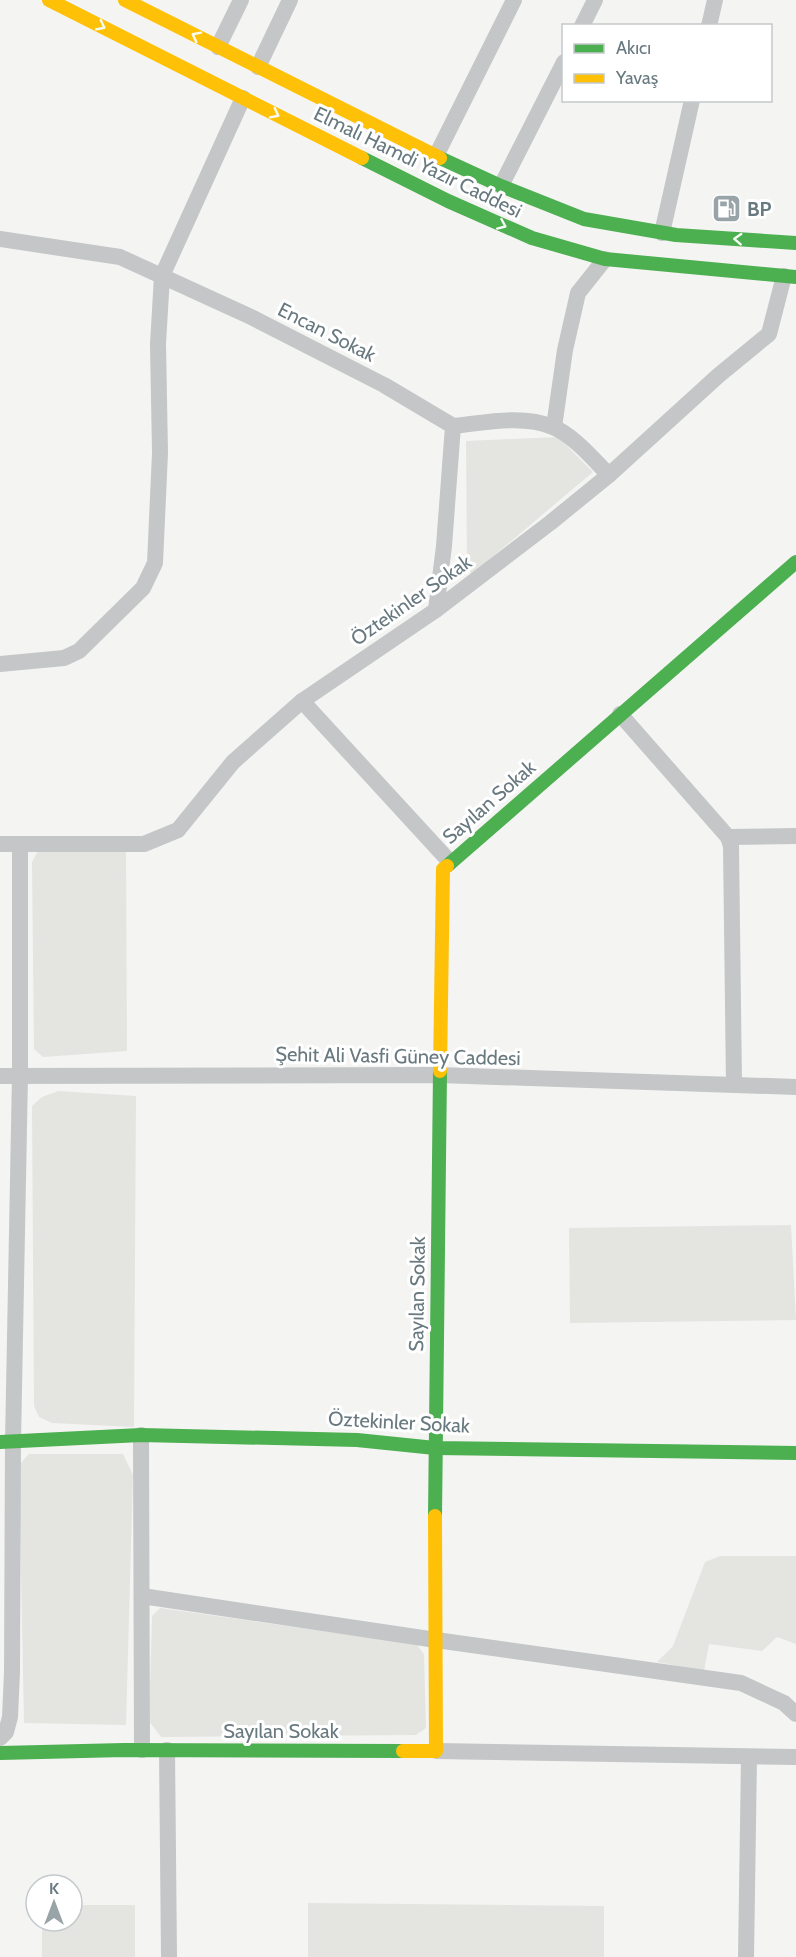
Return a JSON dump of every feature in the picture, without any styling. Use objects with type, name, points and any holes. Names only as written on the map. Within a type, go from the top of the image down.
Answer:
[{"type":"street","name":"Elmalı Hamdi Yazır Caddesi","points":[[49,0],[459,206],[532,238],[605,259],[790,277]]},
{"type":"street","name":"Elmalı Hamdi Yazır Caddesi","points":[[125,0],[436,156],[501,186],[584,219],[676,235],[796,243]]},
{"type":"street","points":[[218,47],[241,0]]},
{"type":"street","points":[[258,67],[290,0]]},
{"type":"street","points":[[436,156],[514,0]]},
{"type":"street","points":[[583,24],[595,0]]},
{"type":"street","points":[[709,24],[715,0]]},
{"type":"street","points":[[501,186],[562,66]]},
{"type":"street","points":[[0,664],[64,658],[79,651],[142,588],[155,563],[160,453],[158,344],[162,276],[243,98]]},
{"type":"street","points":[[662,233],[692,102]]},
{"type":"street","name":"Encan Sokak","points":[[0,239],[120,256],[249,316],[384,385],[453,426]]},
{"type":"street","points":[[554,427],[565,350],[578,293],[605,259]]},
{"type":"street","name":"Öztekinler Sokak","points":[[0,844],[144,843],[178,830],[233,762],[302,701],[436,610],[550,523],[609,475],[769,334],[790,277]]},
{"type":"street","points":[[436,610],[444,546],[453,426],[519,419],[554,427],[572,440],[609,475]]},
{"type":"street","name":"Sayılan Sokak","points":[[0,1753],[142,1750],[436,1751],[435,1448],[443,869],[796,562]]},
{"type":"street","points":[[302,701],[450,862]]},
{"type":"street","points":[[620,714],[728,837],[731,846],[734,1085]]},
{"type":"street","points":[[728,837],[796,836]]},
{"type":"street","points":[[0,1738],[6,1732],[10,1717],[11,1695],[6,1442],[20,1075],[20,843]]},
{"type":"street","name":"Şehit Ali Vasfi Güney Caddesi","points":[[0,1076],[439,1075],[796,1087]]},
{"type":"street","points":[[141,1435],[142,1750]]},
{"type":"street","name":"Öztekinler Sokak","points":[[6,1442],[141,1435],[357,1440],[435,1448],[796,1453]]},
{"type":"street","points":[[142,1596],[741,1683],[784,1703],[796,1714]]},
{"type":"street","points":[[167,1750],[168,1957]]},
{"type":"street","points":[[436,1751],[796,1757]]},
{"type":"street","points":[[746,1957],[748,1756]]},
{"type":"shaded area","points":[[558,437],[593,472],[472,574],[467,568],[466,441]]},
{"type":"shaded area","points":[[126,846],[127,1051],[43,1057],[34,1049],[32,862],[39,849]]},
{"type":"shaded area","points":[[58,1091],[136,1096],[134,1427],[52,1423],[39,1417],[34,1406],[32,1106],[42,1097]]},
{"type":"shaded area","points":[[791,1225],[796,1320],[570,1323],[569,1228]]},
{"type":"shaded area","points":[[29,1454],[123,1454],[133,1475],[126,1725],[24,1723],[19,1465]]},
{"type":"shaded area","points":[[720,1556],[796,1556],[796,1644],[777,1637],[762,1651],[709,1644],[704,1671],[657,1662],[673,1646],[705,1562]]},
{"type":"shaded area","points":[[160,1608],[416,1644],[424,1654],[426,1728],[416,1735],[161,1737],[149,1721],[152,1616]]},
{"type":"shaded area","points":[[308,1903],[604,1906],[604,1957],[308,1957]]},
{"type":"shaded area","points":[[84,1905],[135,1905],[135,1957],[42,1957],[42,1933],[84,1933]]},
{"type":"traffic: fast","points":[[362,158],[448,201],[532,238],[605,259],[796,277]]},
{"type":"traffic: fast","points":[[440,158],[501,186],[584,219],[676,235],[796,243]]},
{"type":"traffic: fast","points":[[447,866],[796,562]]},
{"type":"traffic: fast","points":[[435,1516],[440,1071]]},
{"type":"traffic: fast","points":[[0,1442],[141,1435],[357,1440],[435,1448],[796,1453]]},
{"type":"traffic: fast","points":[[0,1753],[124,1750],[403,1751]]},
{"type":"traffic: slow","points":[[49,0],[362,158]]},
{"type":"traffic: slow","points":[[125,0],[440,158]]},
{"type":"traffic: slow","points":[[440,1071],[443,869],[447,866]]},
{"type":"traffic: slow","points":[[403,1751],[436,1751],[435,1516]]},
{"type":"place","name":"BP","points":[[726,209]]}]
